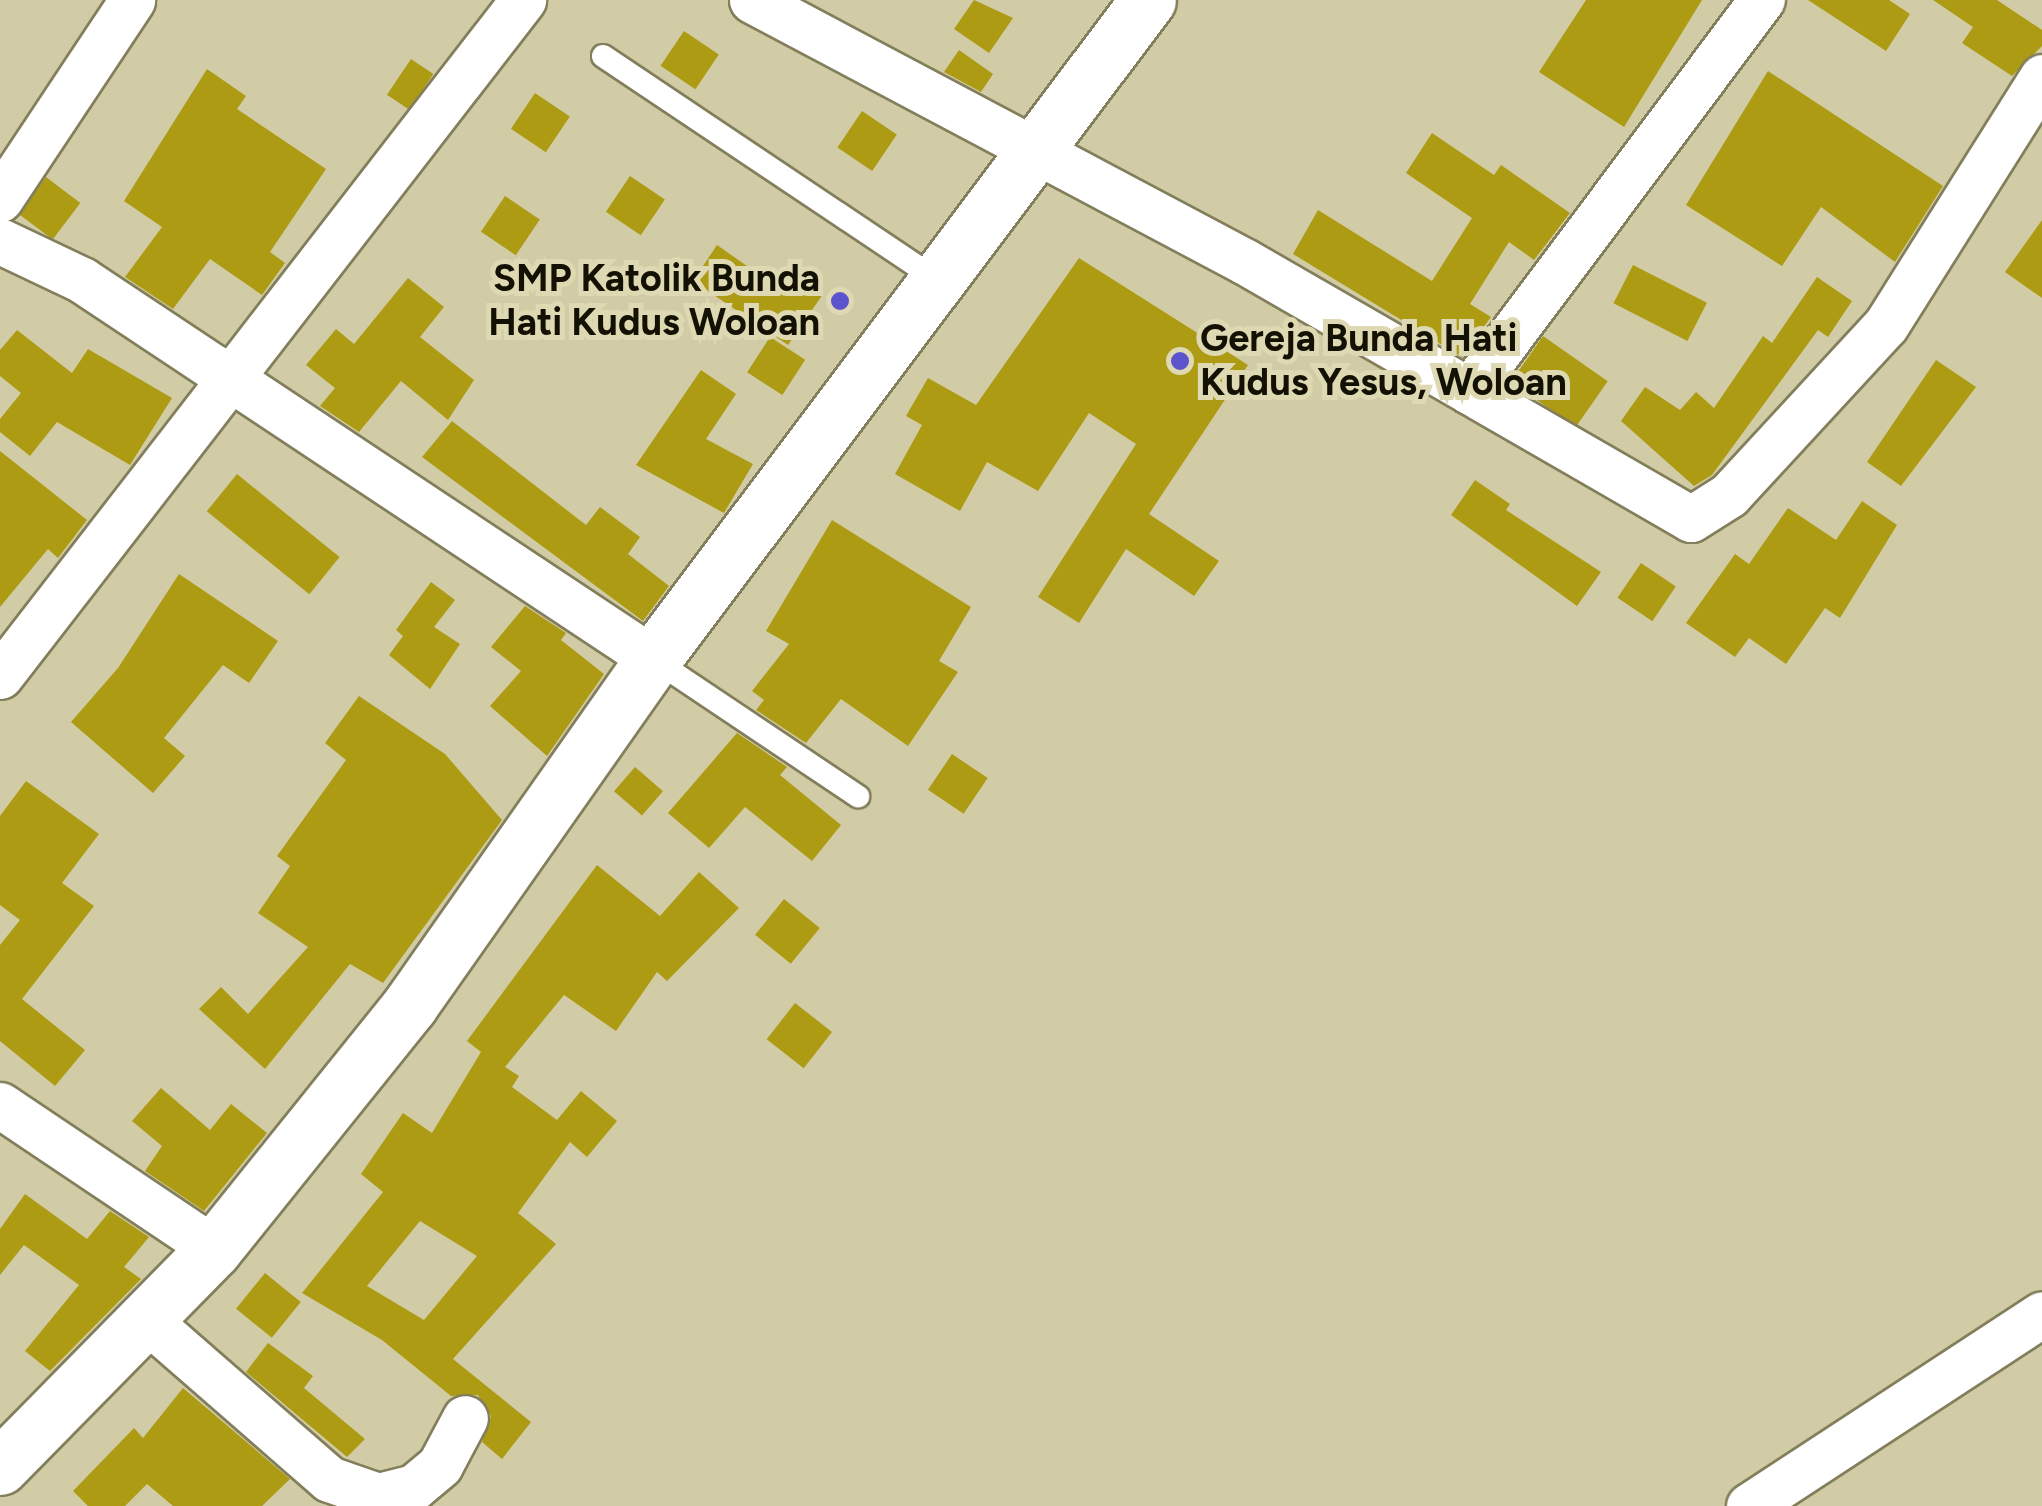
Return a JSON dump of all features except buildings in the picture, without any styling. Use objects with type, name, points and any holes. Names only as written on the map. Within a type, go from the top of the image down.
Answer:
[{"type":"main road","points":[[0,1468],[148,1321],[214,1248],[410,1005],[653,659],[1031,149],[1148,0]]},
{"type":"street","points":[[0,199],[132,0]]},
{"type":"street","points":[[0,676],[229,376],[372,203],[523,0]]},
{"type":"street","points":[[752,0],[1031,149],[1692,519],[1708,514],[1886,325],[2042,77]]},
{"type":"street","points":[[1469,392],[1762,0]]},
{"type":"street","points":[[0,242],[82,280],[653,659]]},
{"type":"street","points":[[0,1105],[214,1248]]},
{"type":"street","points":[[1749,1506],[2042,1314]]},
{"type":"street","points":[[148,1321],[329,1480],[378,1496],[414,1487],[440,1465],[465,1418]]},
{"type":"lane","points":[[603,56],[936,279]]},
{"type":"lane","points":[[653,659],[858,796]]},
{"type":"place","name":"SMP Katolik Bunda Hati Kudus Woloan","points":[[840,301]]},
{"type":"place","name":"Gereja Bunda Hati Kudus Yesus, Woloan","points":[[1180,361]]}]
